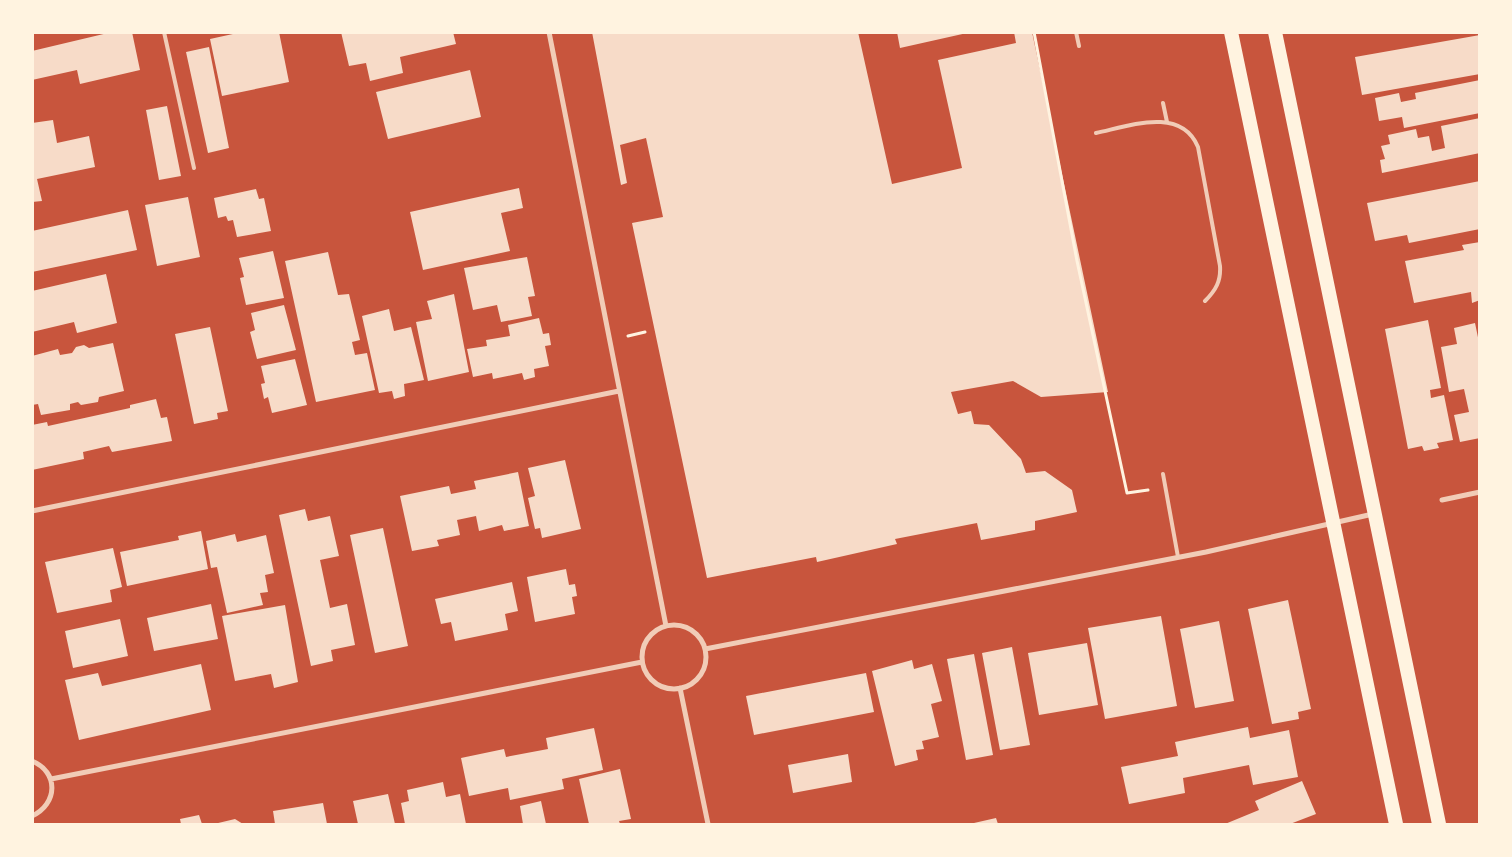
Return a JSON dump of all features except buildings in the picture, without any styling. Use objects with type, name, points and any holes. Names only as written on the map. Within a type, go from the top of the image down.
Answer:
[{"type":"highway","points":[[1231,32],[1396,824]]},
{"type":"highway","points":[[1274,32],[1376,513],[1439,824]]},
{"type":"street","points":[[549,32],[666,626]]},
{"type":"street","points":[[32,511],[619,391]]},
{"type":"street","points":[[1442,500],[1480,492]]},
{"type":"street","points":[[705,649],[1178,557],[1376,513]]},
{"type":"street","points":[[666,626],[686,627],[695,632],[705,649],[706,660],[698,678],[680,688],[670,689],[652,680],[642,662],[644,644],[650,636],[666,626]]},
{"type":"street","points":[[51,779],[642,662]]},
{"type":"street","points":[[680,688],[708,824]]},
{"type":"street","points":[[32,761],[47,770],[53,788],[48,805],[32,816]]},
{"type":"lane","points":[[164,32],[194,168]]},
{"type":"lane","points":[[1076,32],[1079,46]]},
{"type":"lane","points":[[1163,103],[1167,122]]},
{"type":"lane","points":[[1096,133],[1152,121],[1167,122],[1183,128],[1193,136],[1198,147],[1220,266],[1220,282],[1205,301]]},
{"type":"lane","points":[[1163,474],[1178,557]]},
{"type":"path","points":[[1034,32],[1077,261],[1128,493],[1148,489],[1150,497]]},
{"type":"path","points":[[628,336],[644,332]]}]
